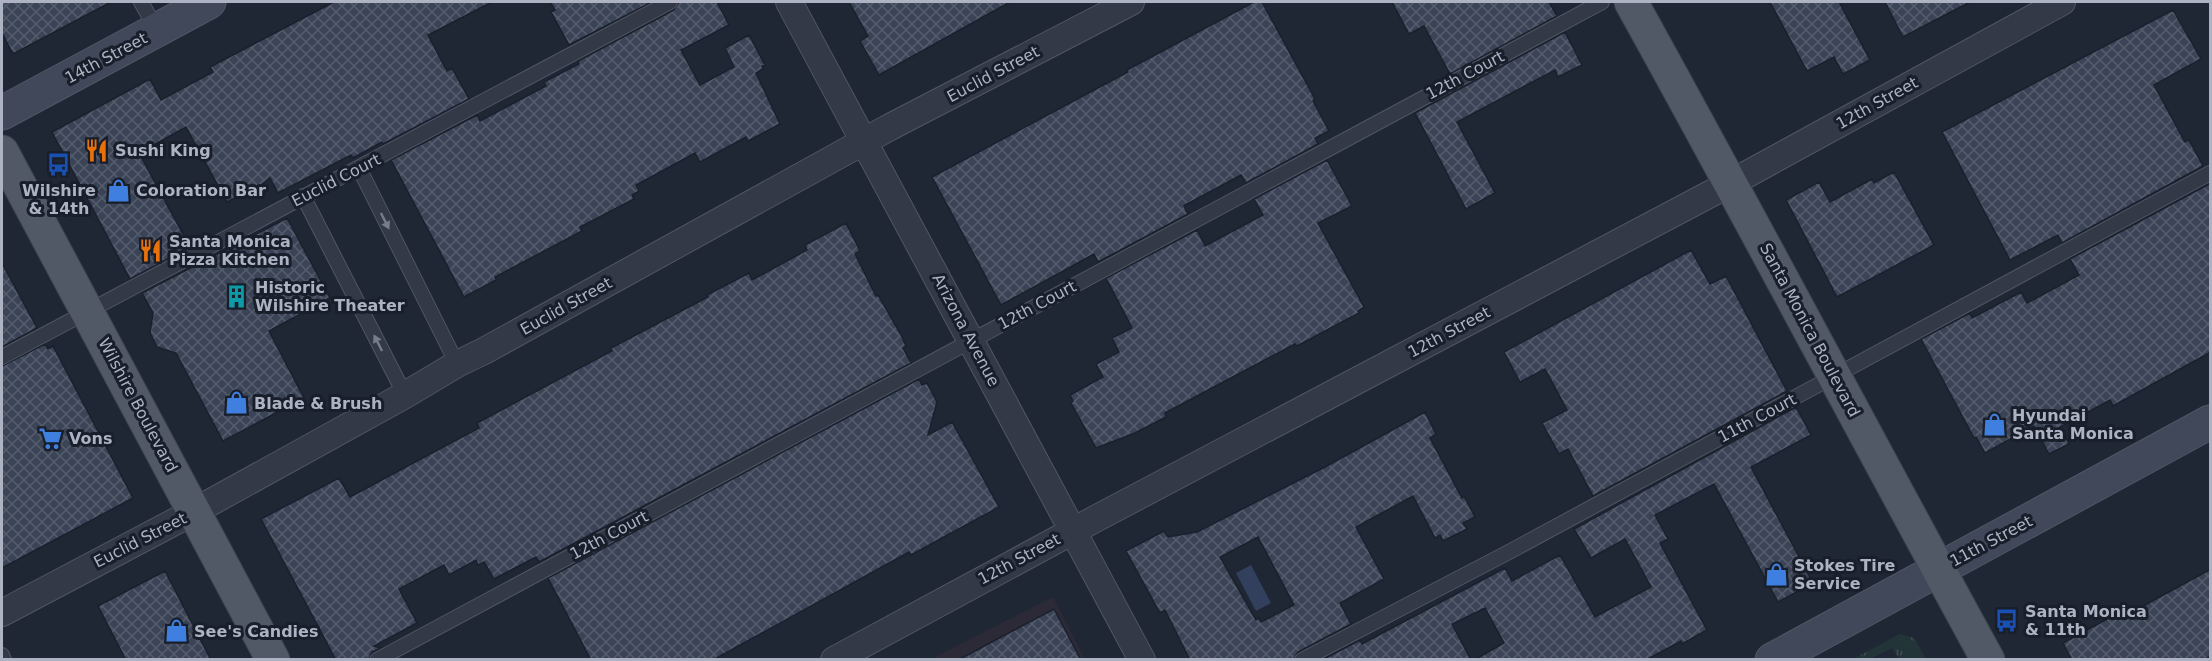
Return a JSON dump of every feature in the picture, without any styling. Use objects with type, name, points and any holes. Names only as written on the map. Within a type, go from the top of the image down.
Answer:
[{"type":"main road","name":"Santa Monica Boulevard","points":[[1631,2],[1988,660]]},
{"type":"main road","name":"Wilshire Boulevard","points":[[2,152],[273,660]]},
{"type":"street","name":"Arizona Avenue","points":[[789,2],[1142,660]]},
{"type":"street","name":"Euclid Street","points":[[2,613],[195,511],[457,364],[495,346],[865,142],[1131,2]]},
{"type":"street","name":"12th Street","points":[[834,660],[1072,531],[1731,183],[2062,2]]},
{"type":"street","name":"14th Street","points":[[2,113],[157,30],[202,3]]},
{"type":"street","name":"11th Street","points":[[1772,660],[2211,422]]},
{"type":"lane","points":[[141,2],[157,30]]},
{"type":"lane","name":"Euclid Court","points":[[2,357],[670,2]]},
{"type":"lane","name":"12th Court","points":[[377,660],[1602,2]]},
{"type":"lane","points":[[359,168],[457,364]]},
{"type":"lane","name":"11th Court","points":[[1302,660],[1507,554],[2211,173]]},
{"type":"lane","points":[[303,196],[405,395]]},
{"type":"lane","points":[[2,655],[4,660]]},
{"type":"shaded area","points":[[1053,597],[1085,659],[936,660],[935,657]]},
{"type":"green space","points":[[1900,634],[1914,638],[1926,659],[1899,659],[1892,648],[1870,659],[1853,659]]},
{"type":"water","points":[[1251,565],[1271,603],[1256,611],[1236,573]]},
{"type":"building","points":[[2,2],[111,2],[13,54],[2,33]]},
{"type":"building","points":[[334,2],[492,2],[428,35],[447,71],[452,68],[469,99],[383,144],[382,142],[353,158],[351,155],[278,193],[270,178],[244,199],[237,197],[227,202],[186,127],[139,153],[190,247],[130,279],[52,132],[150,79],[161,100],[213,72],[210,67]]},
{"type":"building","points":[[550,2],[652,2],[569,45],[551,12],[555,10]]},
{"type":"building","points":[[679,2],[717,2],[729,25],[681,50],[700,85],[734,67],[725,48],[749,35],[765,65],[756,73],[780,124],[748,141],[746,137],[700,162],[695,153],[636,185],[639,191],[632,195],[634,199],[580,227],[582,231],[495,277],[496,280],[464,297],[391,160],[477,115],[480,121],[546,86],[544,82],[579,64],[578,61],[674,10]]},
{"type":"building","points":[[849,2],[1010,2],[879,75],[860,41],[868,36]]},
{"type":"building","points":[[1254,2],[1262,2],[1315,99],[1313,101],[1329,131],[1315,138],[1318,144],[1246,183],[1241,175],[1185,205],[1188,214],[1098,262],[1094,254],[1001,305],[932,177]]},
{"type":"building","points":[[1392,2],[1549,2],[1557,16],[1450,74],[1424,26],[1409,34]]},
{"type":"building","points":[[1770,2],[1839,2],[1870,60],[1843,74],[1834,57],[1807,71]]},
{"type":"building","points":[[1885,2],[1970,2],[1903,37]]},
{"type":"building","points":[[2173,10],[2201,59],[2154,85],[2185,142],[2189,140],[2203,166],[2062,243],[2058,235],[2010,260],[1942,132]]},
{"type":"building","points":[[1565,32],[1582,65],[1558,77],[1555,70],[1457,122],[1495,193],[1466,209],[1415,113]]},
{"type":"building","points":[[1327,160],[1352,206],[1318,223],[1364,307],[1358,311],[1359,313],[1165,413],[1166,417],[1135,433],[1096,448],[1071,403],[1073,401],[1070,395],[1103,377],[1096,364],[1119,352],[1112,338],[1132,328],[1106,278],[1197,230],[1205,246],[1263,215],[1254,199]]},
{"type":"building","points":[[1894,172],[1934,245],[1837,297],[1786,200],[1819,182],[1830,202],[1872,179],[1874,183]]},
{"type":"building","points":[[2211,183],[2211,352],[2113,406],[2110,400],[2060,427],[2069,444],[2049,454],[2034,426],[1985,453],[1976,437],[1974,438],[1921,339],[1970,313],[1972,318],[2021,292],[2027,303],[2079,275],[2070,259]]},
{"type":"building","name":"Historic Wilshire Theater","points":[[287,218],[330,298],[269,331],[304,398],[223,441],[176,353],[157,347],[150,333],[153,313],[142,293]]},
{"type":"building","points":[[846,223],[860,251],[855,254],[876,296],[878,295],[901,335],[906,346],[903,348],[911,363],[539,562],[536,557],[494,579],[484,562],[478,565],[476,560],[449,575],[444,565],[399,589],[417,623],[374,646],[381,648],[372,652],[368,660],[336,660],[261,519],[339,478],[350,497],[479,428],[477,423],[612,351],[611,348],[708,297],[707,295],[749,273],[752,280],[807,250],[805,245]]},
{"type":"building","points":[[1691,250],[1710,284],[1726,276],[1787,391],[1593,496],[1568,449],[1559,454],[1542,423],[1567,410],[1545,369],[1520,382],[1504,352]]},
{"type":"building","points":[[2,263],[37,328],[2,347]]},
{"type":"building","name":"Vons","points":[[45,344],[48,349],[53,346],[133,498],[2,568],[2,366]]},
{"type":"building","points":[[919,379],[922,385],[927,383],[937,402],[928,435],[952,422],[999,507],[911,555],[909,552],[713,660],[591,660],[548,578]]},
{"type":"building","points":[[1796,407],[1811,435],[1751,467],[1813,583],[1778,602],[1714,484],[1655,515],[1668,539],[1660,543],[1707,630],[1682,644],[1681,641],[1646,660],[1474,660],[1504,643],[1485,608],[1452,624],[1471,660],[1322,660],[1360,640],[1362,644],[1505,568],[1512,581],[1560,555],[1595,617],[1651,587],[1625,539],[1591,558],[1574,529]]},
{"type":"building","points":[[1425,412],[1436,434],[1430,438],[1462,498],[1464,496],[1475,517],[1463,523],[1467,529],[1443,541],[1440,535],[1435,538],[1413,496],[1356,527],[1384,579],[1340,603],[1351,624],[1298,652],[1293,660],[1190,660],[1165,610],[1160,613],[1126,551],[1164,531],[1168,537],[1197,532],[1325,467]],"holes":[[[1258,537],[1294,605],[1261,622],[1259,618],[1256,620],[1220,557]]]},
{"type":"building","points":[[2211,569],[2211,656],[2204,660],[2072,660],[2063,643],[2122,611],[2125,616]]},
{"type":"building","points":[[165,571],[211,660],[126,660],[98,606]]},
{"type":"building","points":[[1054,609],[1081,660],[958,660]]},
{"type":"place","name":"Sushi King","points":[[97,150]]},
{"type":"place","name":"Wilshire & 14th","points":[[59,165]]},
{"type":"place","name":"Coloration Bar","points":[[118,190]]},
{"type":"place","name":"Santa Monica Pizza Kitchen","points":[[151,250]]},
{"type":"place","name":"Historic Wilshire Theater","points":[[237,296]]},
{"type":"place","name":"Blade & Brush","points":[[236,403]]},
{"type":"place","name":"Hyundai Santa Monica","points":[[1994,424]]},
{"type":"place","name":"Vons","points":[[51,438]]},
{"type":"place","name":"Stokes Tire Service","points":[[1776,574]]},
{"type":"place","name":"Santa Monica & 11th","points":[[2007,620]]},
{"type":"place","name":"See's Candies","points":[[176,631]]}]
